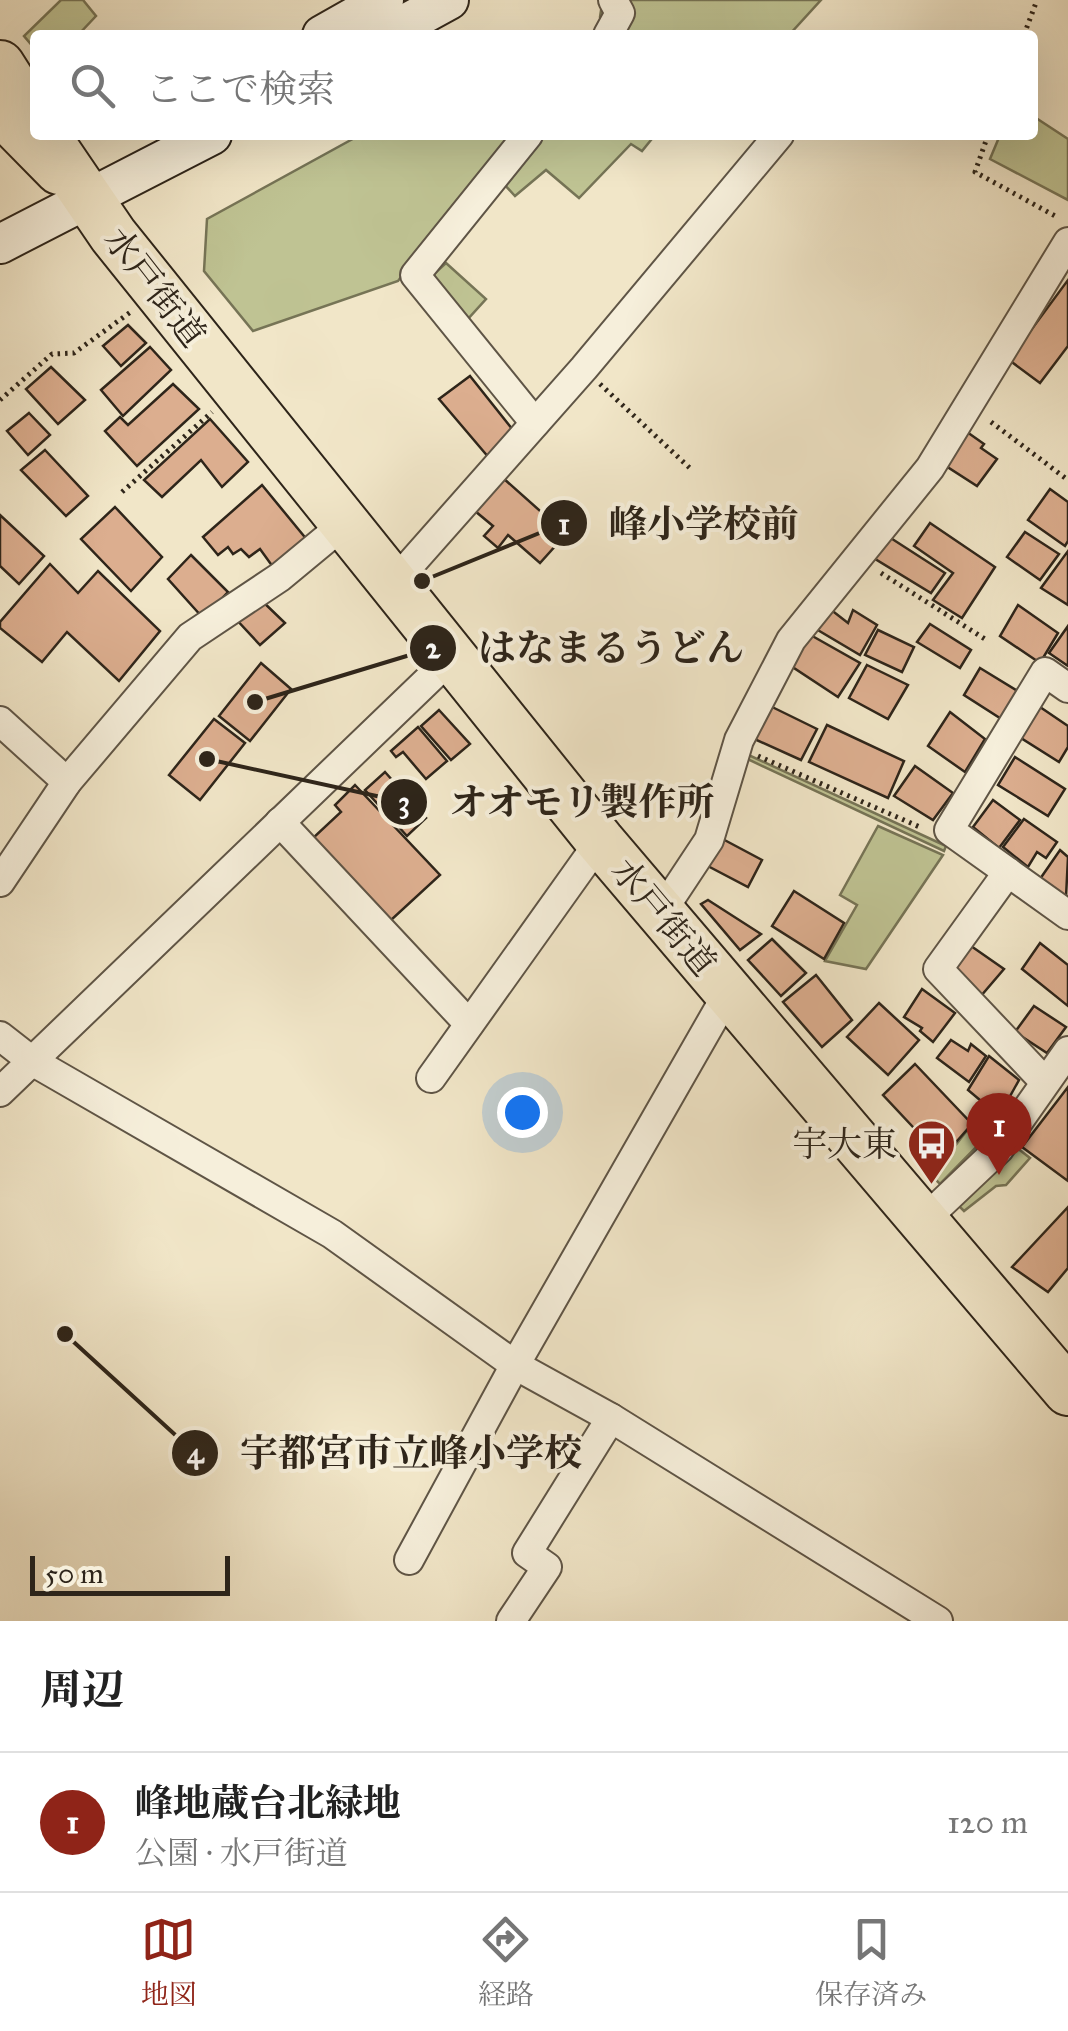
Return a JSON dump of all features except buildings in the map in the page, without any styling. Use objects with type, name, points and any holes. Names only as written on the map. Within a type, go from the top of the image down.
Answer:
[{"type":"highway","points":[[0,65],[30,112]]},
{"type":"highway","name":"水戸街道","points":[[0,110],[86,197]]},
{"type":"highway","name":"水戸街道","points":[[48,140],[158,292],[600,842],[1068,1391]]},
{"type":"street","points":[[331,30],[384,0]]},
{"type":"street","points":[[395,30],[449,0]]},
{"type":"street","points":[[611,30],[620,13],[613,0]]},
{"type":"street","points":[[86,197],[152,140]]},
{"type":"street","points":[[0,244],[203,140]]},
{"type":"street","points":[[524,140],[415,276],[535,424]]},
{"type":"street","points":[[392,585],[584,368],[775,140]]},
{"type":"street","points":[[660,914],[709,840],[737,746],[791,640],[930,468],[1068,242]]},
{"type":"street","points":[[0,882],[67,782],[190,637],[280,577],[344,524]]},
{"type":"street","points":[[0,1092],[451,658]]},
{"type":"street","points":[[1068,688],[1045,672],[949,830],[1068,915]]},
{"type":"street","points":[[0,721],[67,782]]},
{"type":"street","points":[[280,822],[470,1024]]},
{"type":"street","points":[[432,1078],[600,842]]},
{"type":"street","points":[[1008,872],[938,969],[1045,1082]]},
{"type":"street","points":[[409,1560],[515,1365],[728,993]]},
{"type":"street","points":[[0,1036],[32,1061],[332,1234],[515,1365],[611,1418],[938,1621]]},
{"type":"street","points":[[923,1222],[999,1149],[1068,1051]]},
{"type":"street","points":[[511,1621],[547,1567],[527,1553],[611,1418]]},
{"type":"path","points":[[1026,30],[1037,0]]},
{"type":"path","points":[[986,140],[975,172],[1068,224]]},
{"type":"path","points":[[0,400],[52,354],[74,353],[158,292]]},
{"type":"path","points":[[584,368],[692,470]]},
{"type":"path","points":[[122,492],[236,390]]},
{"type":"path","points":[[968,405],[1068,480]]},
{"type":"path","points":[[857,558],[985,639]]},
{"type":"path","points":[[737,746],[932,832],[949,830]]},
{"type":"green space","points":[[61,0],[83,0],[96,16],[83,30],[30,30]]},
{"type":"green space","points":[[610,0],[821,0],[794,30],[614,30],[600,17],[602,4]]},
{"type":"green space","points":[[1038,119],[1068,139],[1068,200],[990,159],[998,140],[1038,140]]},
{"type":"green space","points":[[351,140],[506,140],[398,281],[253,331],[204,271],[207,219]]},
{"type":"green space","points":[[535,140],[651,140],[642,151],[631,144],[579,198],[546,170],[515,196],[502,182]]},
{"type":"green space","points":[[446,263],[486,299],[466,321],[435,284],[434,274]]},
{"type":"green space","points":[[742,752],[946,846],[944,851],[741,756]]},
{"type":"green space","points":[[878,826],[943,855],[866,969],[825,961],[857,905],[840,895]]},
{"type":"green space","points":[[978,1116],[993,1130],[940,1184],[932,1176]]},
{"type":"green space","points":[[1012,1144],[1030,1158],[1006,1185],[996,1186],[964,1211],[955,1202]]},
{"type":"place","name":"峰小学校前","points":[[422,581]]},
{"type":"place","name":"はなまるうどん","points":[[255,702]]},
{"type":"place","name":"オオモリ製作所","points":[[207,759]]},
{"type":"place","name":"峰地蔵台北緑地","points":[[999,1175]]},
{"type":"place","name":"宇大東","points":[[932,1186]]},
{"type":"place","name":"宇都宮市立峰小学校","points":[[65,1334]]}]
